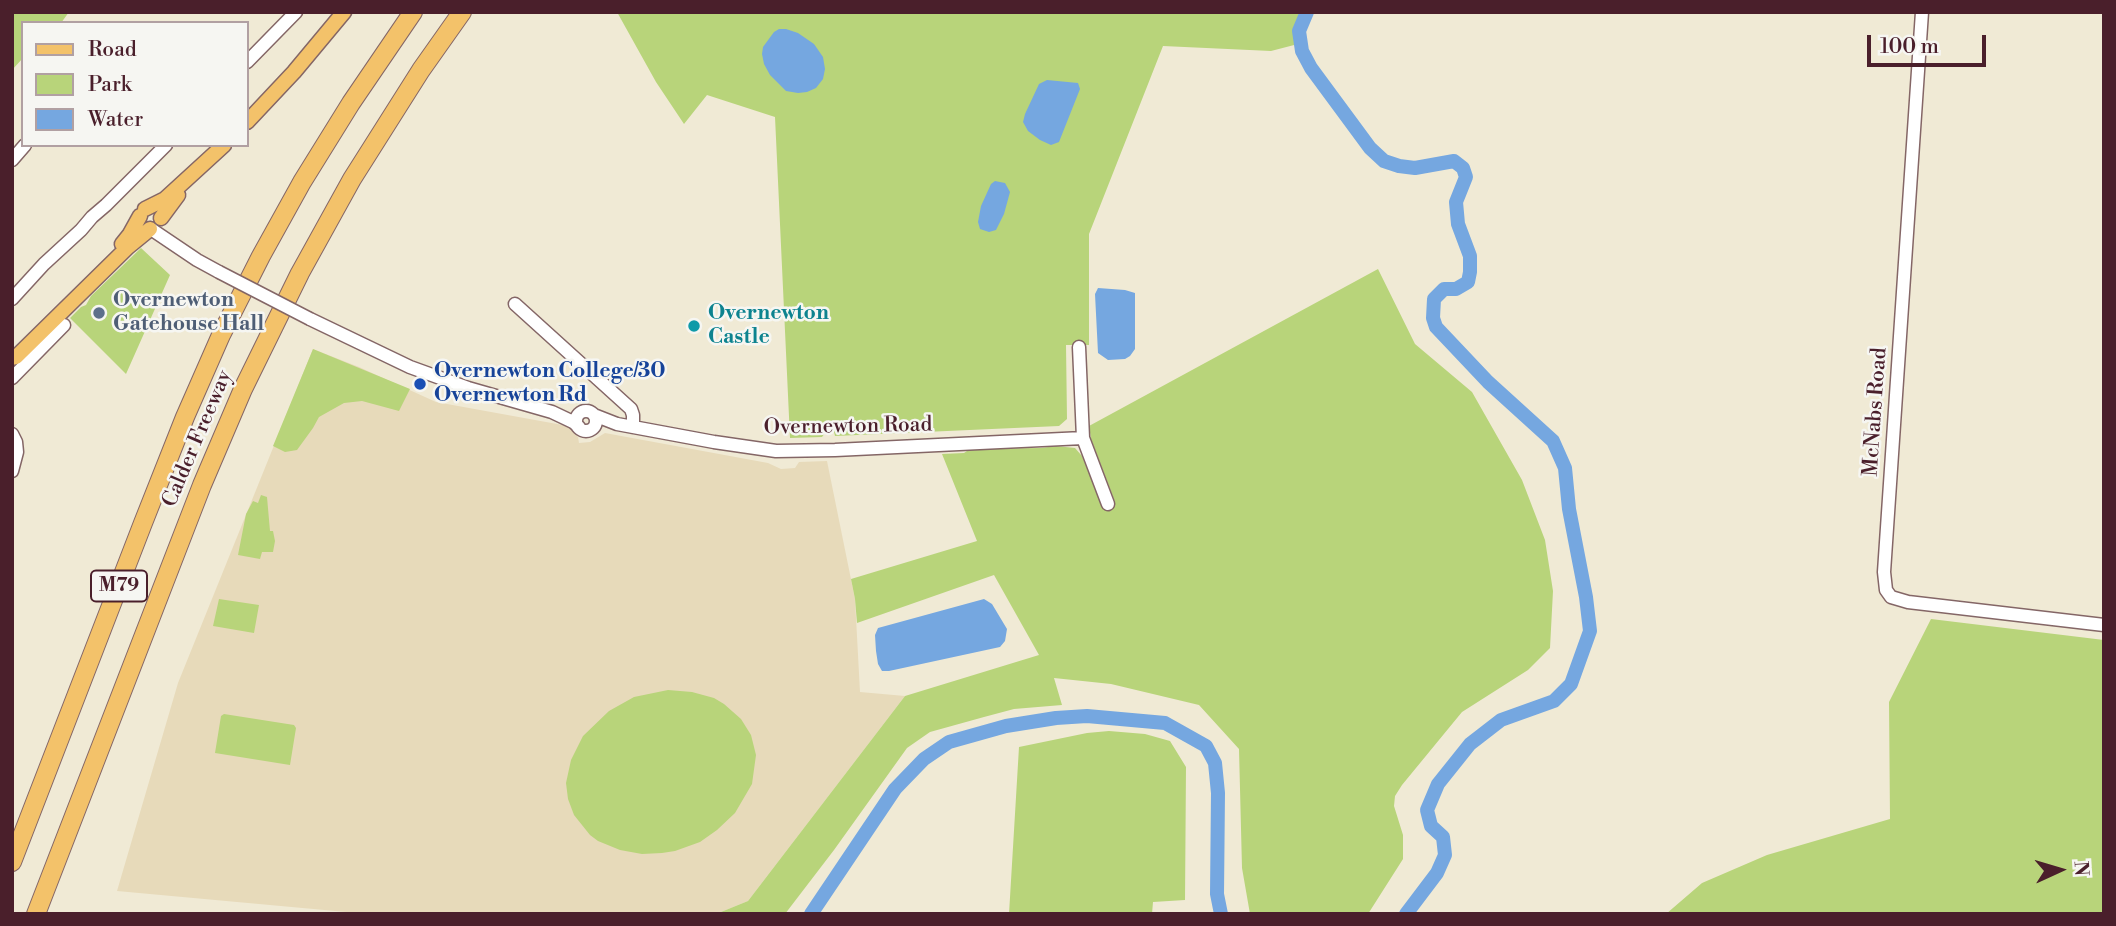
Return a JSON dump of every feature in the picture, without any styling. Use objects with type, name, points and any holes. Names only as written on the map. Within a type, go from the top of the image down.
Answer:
[{"type":"highway","name":"Calder Freeway","points":[[12,862],[168,459],[215,348],[302,182],[370,74],[413,12]]},
{"type":"highway","name":"Calder Freeway","points":[[36,914],[224,434],[273,325],[365,158],[462,12]]},
{"type":"highway","points":[[329,220],[406,104],[476,12]]},
{"type":"main road","points":[[248,118],[294,72],[344,12]]},
{"type":"main road","points":[[12,358],[128,247],[156,224],[173,200],[207,168],[209,161],[222,147]]},
{"type":"main road","points":[[12,349],[126,240],[143,213],[164,199],[202,163],[209,161]]},
{"type":"main road","points":[[143,213],[142,225],[156,224]]},
{"type":"street","name":"McNabs Road","points":[[1922,12],[1884,572],[1886,590],[1891,597],[1908,602],[2104,625]]},
{"type":"street","points":[[248,61],[294,13]]},
{"type":"street","points":[[12,299],[44,264],[164,147]]},
{"type":"street","name":"Overnewton Road","points":[[156,224],[187,252],[219,272],[375,352],[478,391],[552,412],[714,442],[785,451],[1083,438]]},
{"type":"street","points":[[515,304],[632,411],[625,426]]},
{"type":"street","points":[[12,378],[64,325]]},
{"type":"street","points":[[1079,347],[1083,438],[1108,504]]},
{"type":"street","name":"Overnewton Road","points":[[552,412],[579,427],[577,419],[590,418]]},
{"type":"street","points":[[12,434],[18,452],[12,471]]},
{"type":"shaded area","points":[[313,349],[436,402],[568,426],[578,437],[579,443],[590,442],[605,433],[768,463],[781,469],[795,468],[799,462],[827,461],[855,599],[860,692],[905,696],[748,901],[716,914],[368,914],[117,891],[178,683]]},
{"type":"green space","points":[[12,12],[69,12],[62,21],[21,21],[21,60],[12,70]]},
{"type":"green space","points":[[617,12],[1302,12],[1294,35],[1298,44],[1271,51],[1163,46],[1089,234],[1089,345],[1066,345],[1067,419],[1059,426],[835,436],[834,432],[825,433],[822,437],[790,438],[775,117],[707,95],[684,124],[656,82]]},
{"type":"green space","points":[[141,248],[170,275],[126,374],[70,318]]},
{"type":"green space","points":[[1378,269],[1415,344],[1472,392],[1522,480],[1545,540],[1553,591],[1550,648],[1528,670],[1462,712],[1395,796],[1394,806],[1403,835],[1403,859],[1368,914],[1250,914],[1242,868],[1239,749],[1199,705],[1111,684],[1054,678],[1062,705],[1014,709],[984,717],[930,732],[907,748],[785,914],[716,914],[748,901],[905,696],[1039,655],[994,575],[857,623],[851,579],[977,541],[942,454],[964,453],[970,449],[1056,446],[1075,448],[1082,456],[1102,506],[1115,502],[1091,439],[1089,426]]},
{"type":"green space","points":[[313,349],[410,389],[399,411],[362,401],[344,403],[319,417],[297,450],[285,452],[273,446]]},
{"type":"green space","points":[[261,495],[267,497],[270,531],[273,531],[275,541],[273,552],[262,552],[260,559],[238,555],[246,514],[253,501],[258,503]]},
{"type":"green space","points":[[219,599],[259,605],[254,633],[213,626]]},
{"type":"green space","points":[[1931,619],[2104,640],[2104,914],[1666,914],[1702,883],[1767,855],[1890,819],[1889,702]]},
{"type":"green space","points":[[668,690],[692,692],[714,698],[741,719],[751,735],[756,755],[752,784],[735,813],[700,842],[662,853],[642,854],[620,850],[590,835],[574,815],[566,783],[571,760],[583,736],[609,711],[634,697]]},
{"type":"green space","points":[[224,714],[294,725],[296,728],[290,765],[215,753],[221,716]]},
{"type":"green space","points":[[1109,731],[1145,734],[1170,741],[1186,767],[1185,900],[1153,902],[1152,914],[1009,914],[1019,747]]},
{"type":"water","points":[[779,29],[798,33],[814,44],[823,57],[823,79],[816,88],[798,93],[786,91],[770,75],[764,64],[763,47]]},
{"type":"water","points":[[1047,80],[1078,83],[1080,89],[1059,142],[1051,145],[1028,131],[1023,122],[1039,84]]},
{"type":"water","points":[[995,181],[1005,183],[1010,192],[996,230],[989,232],[980,229],[978,222],[981,206]]},
{"type":"water","points":[[1098,288],[1135,293],[1135,349],[1125,359],[1108,360],[1098,353],[1095,294]]},
{"type":"water","points":[[984,599],[992,604],[1007,629],[1005,641],[1000,647],[882,671],[876,651],[875,635],[878,628]]},
{"type":"waterway","points":[[1307,12],[1299,31],[1302,51],[1311,68],[1370,148],[1384,161],[1399,166],[1415,168],[1454,161],[1463,168],[1466,177],[1456,202],[1458,224],[1470,256],[1470,272],[1468,282],[1456,289],[1444,289],[1434,299],[1433,318],[1436,327],[1488,382],[1553,441],[1565,468],[1569,509],[1590,631],[1571,684],[1554,701],[1501,720],[1470,744],[1438,784],[1427,810],[1431,826],[1443,837],[1445,855],[1437,873],[1406,914]]},
{"type":"waterway","points":[[811,914],[895,789],[924,759],[949,742],[1006,726],[1087,716],[1165,723],[1206,746],[1215,763],[1218,793],[1217,894],[1221,914]]},
{"type":"place","name":"Overnewton Gatehouse Hall","points":[[99,313]]},
{"type":"place","name":"Overnewton Castle","points":[[694,326]]},
{"type":"place","name":"Overnewton College/30 Overnewton Rd","points":[[420,384]]}]
